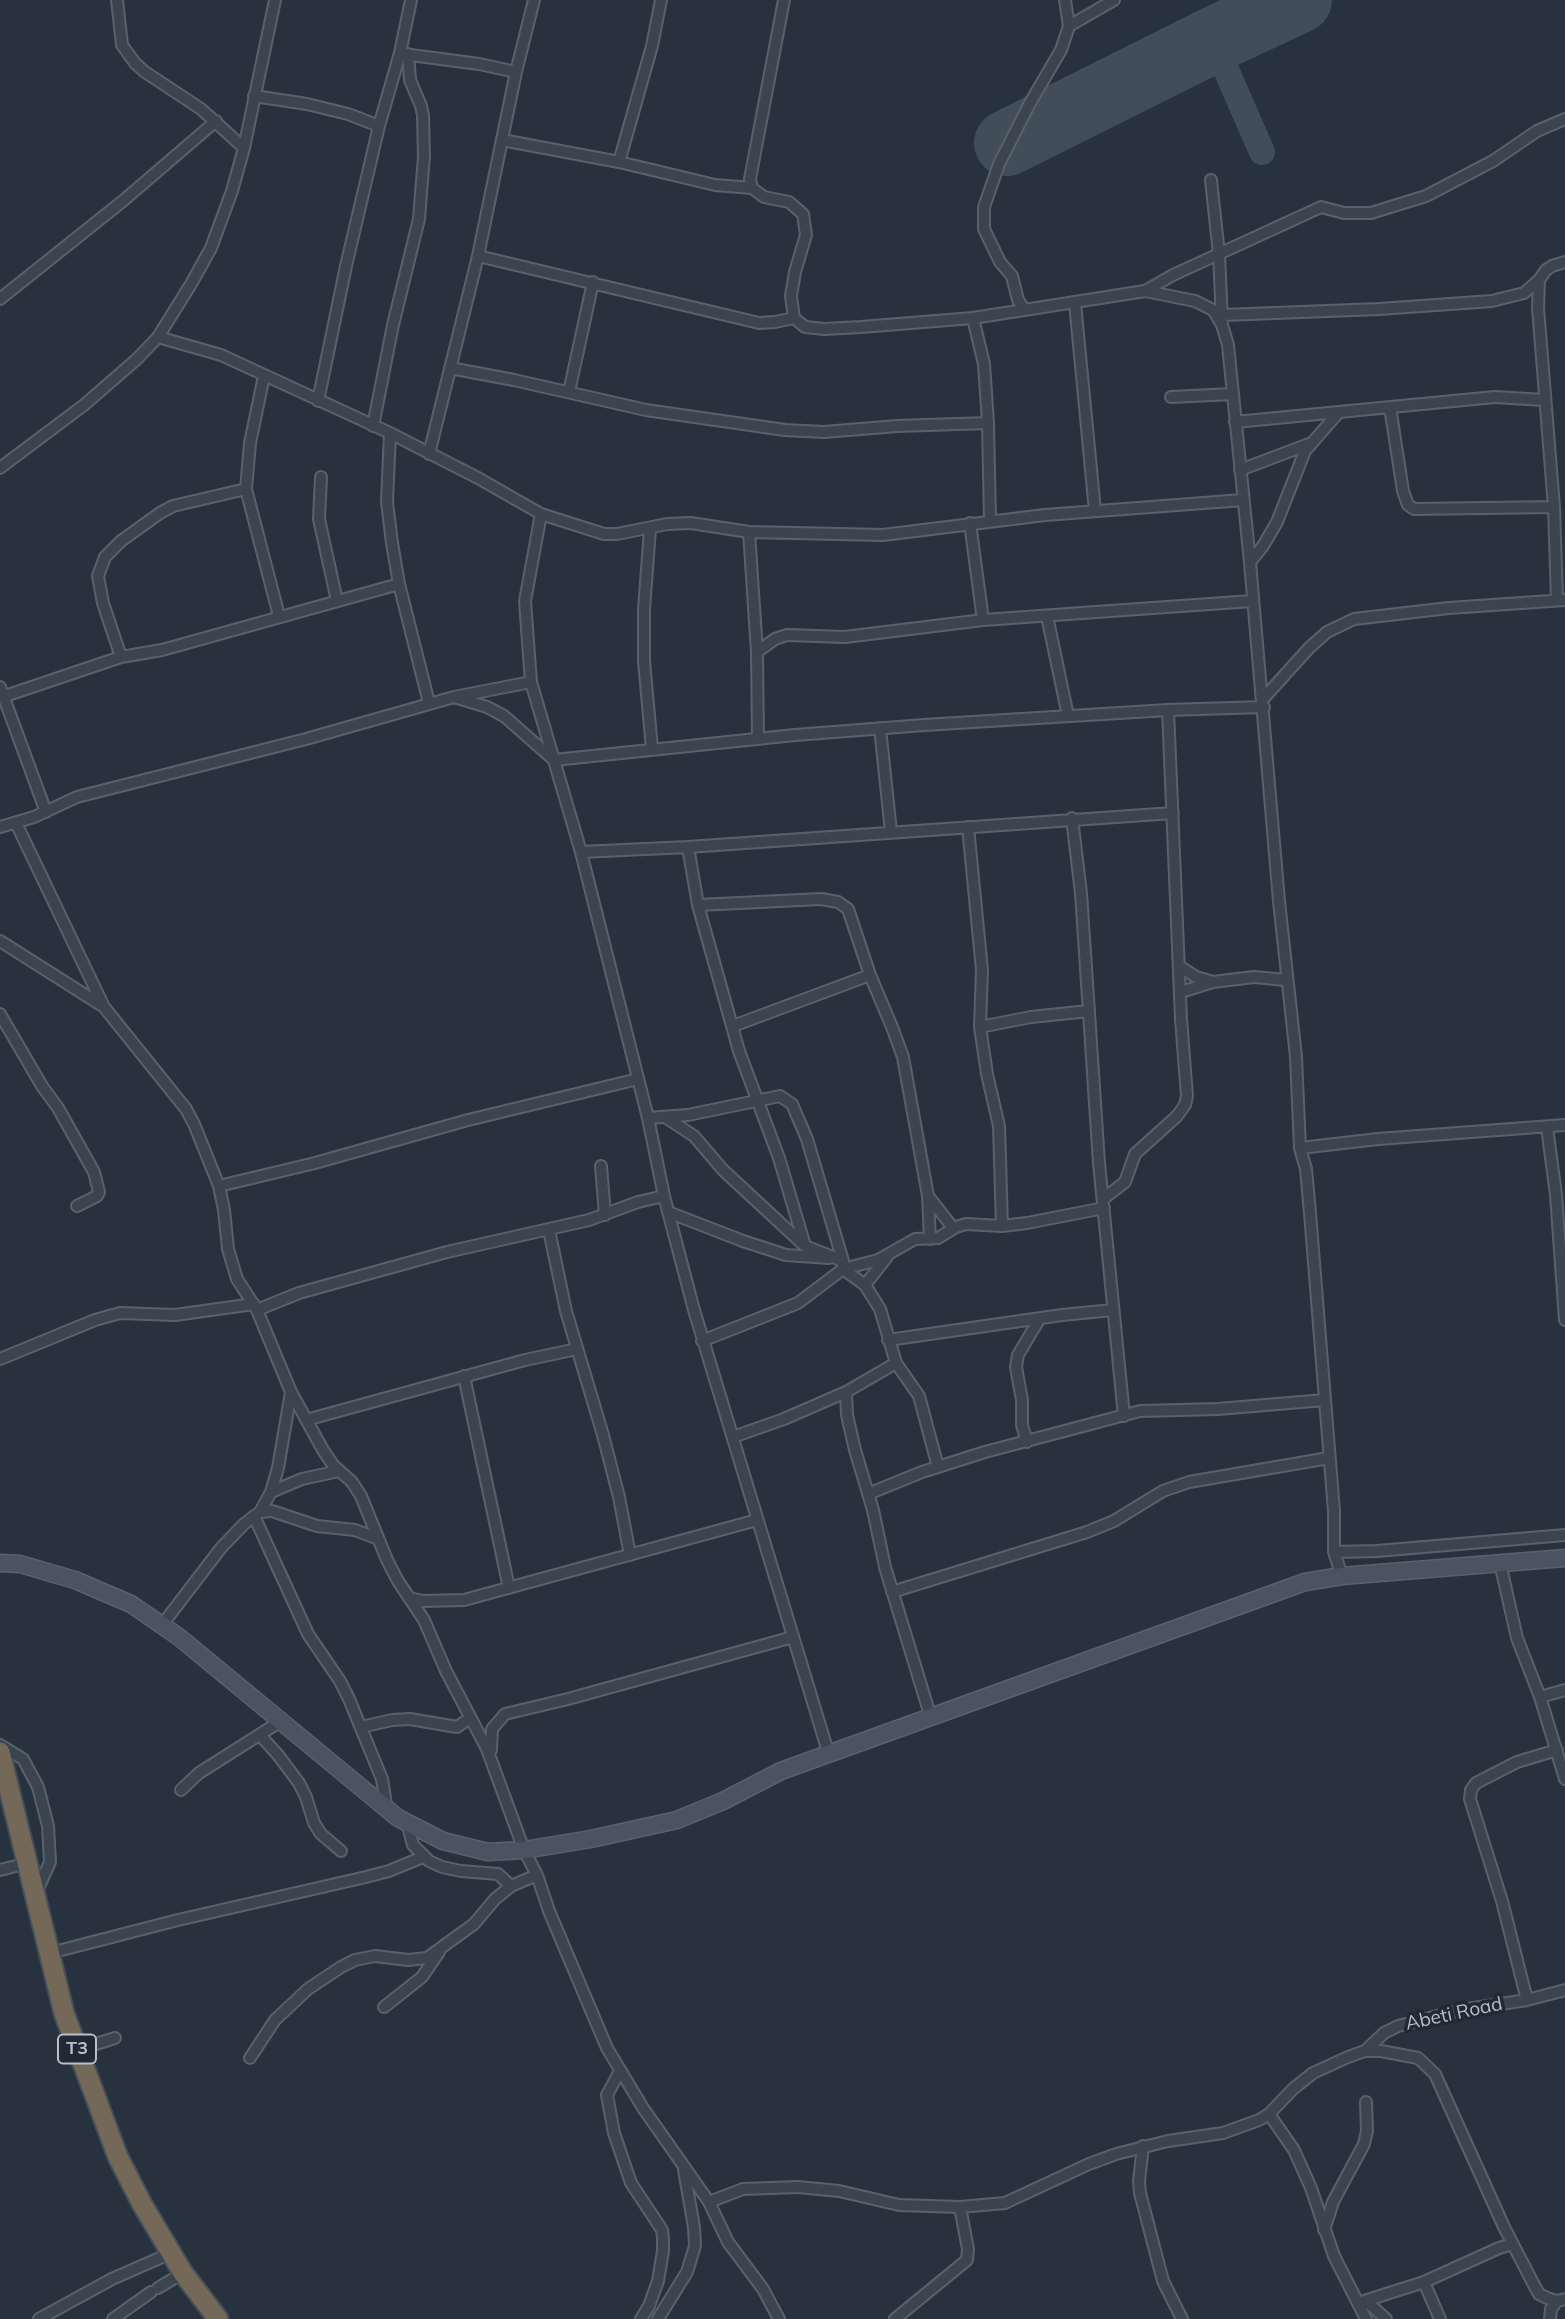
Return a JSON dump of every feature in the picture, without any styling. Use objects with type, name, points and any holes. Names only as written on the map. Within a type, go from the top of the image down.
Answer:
[{"type":"highway","name":"T3","points":[[0,1752],[64,2013],[118,2157],[170,2253],[218,2319]]},
{"type":"main road","points":[[0,1563],[20,1564],[75,1580],[131,1604],[162,1625],[408,1826],[463,1848],[488,1852],[524,1850],[677,1820],[723,1801],[781,1771],[1305,1582],[1342,1576],[1565,1558]]},
{"type":"street","points":[[117,0],[124,49],[145,72],[216,121],[244,148]]},
{"type":"street","points":[[0,468],[113,381],[158,337],[211,248],[244,148],[275,0]]},
{"type":"street","points":[[318,401],[343,278],[379,126],[404,54],[411,0]]},
{"type":"street","points":[[619,162],[652,46],[661,0]]},
{"type":"street","points":[[752,188],[751,169],[784,0]]},
{"type":"street","points":[[1024,309],[1018,300],[1012,276],[1000,262],[984,229],[984,207],[999,164],[1061,50],[1069,26],[1065,0]]},
{"type":"street","points":[[1069,26],[1114,0]]},
{"type":"street","points":[[429,454],[478,256],[530,1]]},
{"type":"street","points":[[404,54],[516,72]]},
{"type":"street","points":[[373,426],[419,219],[424,156],[423,115],[404,54]]},
{"type":"street","points":[[254,96],[307,104],[348,114],[379,126]]},
{"type":"street","points":[[502,140],[619,162],[683,179],[752,188],[764,197],[789,202],[803,214],[806,222],[806,235],[791,296],[794,318],[805,327],[824,329],[973,318],[1145,291],[1173,275],[1321,207],[1344,213],[1371,213],[1414,201],[1493,161],[1537,131],[1565,118]]},
{"type":"street","points":[[0,299],[124,200],[216,121]]},
{"type":"street","points":[[1211,180],[1219,254],[1222,320],[1228,345],[1250,562],[1286,980],[1296,1057],[1300,1148],[1306,1169],[1310,1213],[1334,1511],[1334,1552],[1342,1576]]},
{"type":"street","points":[[478,256],[759,323],[794,318]]},
{"type":"street","points":[[1222,320],[1492,301],[1524,293],[1552,265],[1565,262]]},
{"type":"street","points":[[454,697],[487,707],[504,716],[554,760],[880,728],[1263,703],[1309,648],[1327,632],[1354,619],[1449,608],[1561,600],[1538,308],[1539,280]]},
{"type":"street","points":[[569,392],[593,282]]},
{"type":"street","points":[[1145,291],[1195,301],[1213,310],[1222,320]]},
{"type":"street","points":[[1075,303],[1095,511]]},
{"type":"street","points":[[973,318],[984,364],[990,521]]},
{"type":"street","points":[[158,337],[221,355],[390,433],[541,514],[604,534],[691,523],[749,531],[883,535],[990,521],[1243,500]]},
{"type":"street","points":[[450,368],[646,410],[785,430],[824,432],[988,423]]},
{"type":"street","points":[[264,376],[250,443],[246,489],[279,616]]},
{"type":"street","points":[[1171,397],[1232,394]]},
{"type":"street","points":[[1235,422],[1495,397],[1545,400]]},
{"type":"street","points":[[1390,407],[1403,491],[1408,505],[1414,509],[1554,507]]},
{"type":"street","points":[[1250,562],[1263,547],[1277,522],[1309,444],[1339,412]]},
{"type":"street","points":[[390,433],[387,502],[399,584],[429,703]]},
{"type":"street","points":[[1240,470],[1309,444]]},
{"type":"street","points":[[321,477],[319,519],[337,601]]},
{"type":"street","points":[[121,657],[103,603],[98,576],[105,557],[121,541],[173,506],[246,489]]},
{"type":"street","points":[[541,514],[526,601],[531,681],[582,852],[648,1118],[664,1196],[702,1341],[829,1755]]},
{"type":"street","points":[[970,523],[983,620]]},
{"type":"street","points":[[650,529],[644,609],[644,661],[652,749]]},
{"type":"street","points":[[749,531],[757,652],[758,739]]},
{"type":"street","points":[[46,812],[25,761],[3,691],[399,584]]},
{"type":"street","points":[[757,652],[775,639],[787,635],[845,636],[983,620],[1252,601]]},
{"type":"street","points":[[1047,616],[1068,716]]},
{"type":"street","points":[[0,827],[46,812],[77,797],[279,746],[429,703],[531,681]]},
{"type":"street","points":[[668,1212],[786,1255],[840,1263],[878,1260],[915,1239],[930,1240],[966,1224],[1002,1226],[1103,1203],[1125,1182],[1135,1154],[1177,1116],[1185,1105],[1168,710]]},
{"type":"street","points":[[880,728],[891,832]]},
{"type":"street","points":[[582,852],[1173,813]]},
{"type":"street","points":[[1072,818],[1081,893],[1103,1203],[1124,1416]]},
{"type":"street","points":[[16,823],[104,1007],[186,1109],[219,1186],[232,1267],[256,1307],[291,1392],[328,1459],[352,1482],[360,1496],[376,1538],[398,1581],[424,1620],[487,1749],[524,1850],[537,1875],[596,2026],[620,2071],[709,2202],[728,2242],[763,2289],[779,2319]]},
{"type":"street","points":[[968,827],[982,970],[980,1027],[999,1126],[1002,1226]]},
{"type":"street","points":[[688,847],[698,905],[739,1051],[779,1158],[805,1245]]},
{"type":"street","points":[[698,905],[821,899],[838,902],[848,909],[870,975],[903,1057],[928,1196],[930,1240]]},
{"type":"street","points":[[0,941],[104,1007]]},
{"type":"street","points":[[1180,966],[1196,977],[1213,982]]},
{"type":"street","points":[[733,1026],[870,975]]},
{"type":"street","points":[[1181,992],[1213,982],[1254,977],[1286,980]]},
{"type":"street","points":[[980,1027],[1031,1017],[1089,1011]]},
{"type":"street","points":[[0,1014],[93,1172],[99,1192],[97,1196],[78,1206]]},
{"type":"street","points":[[219,1186],[315,1163],[468,1120],[638,1079]]},
{"type":"street","points":[[648,1118],[707,1111],[780,1096],[792,1104],[807,1139],[840,1263]]},
{"type":"street","points":[[665,1117],[694,1136],[723,1170],[805,1245],[840,1263],[865,1285],[884,1318],[896,1363],[916,1390],[939,1466]]},
{"type":"street","points":[[1300,1148],[1378,1139],[1565,1125]]},
{"type":"street","points":[[1547,1127],[1556,1195],[1565,1321]]},
{"type":"street","points":[[601,1166],[605,1214]]},
{"type":"street","points":[[0,1359],[95,1320],[120,1313],[175,1315],[256,1307],[434,1256],[549,1230],[664,1196]]},
{"type":"street","points":[[928,1196],[953,1228]]},
{"type":"street","points":[[549,1230],[566,1311],[619,1497],[630,1555]]},
{"type":"street","points":[[865,1285],[888,1255]]},
{"type":"street","points":[[702,1341],[798,1303],[840,1263]]},
{"type":"street","points":[[888,1340],[1113,1310]]},
{"type":"street","points":[[1027,1442],[1022,1425],[1022,1399],[1016,1367],[1018,1355],[1040,1318]]},
{"type":"street","points":[[306,1420],[464,1376],[577,1349]]},
{"type":"street","points":[[733,1437],[784,1419],[846,1392],[896,1363]]},
{"type":"street","points":[[464,1376],[509,1588]]},
{"type":"street","points":[[162,1625],[221,1548],[257,1514],[271,1492],[278,1468],[291,1392]]},
{"type":"street","points":[[846,1392],[847,1415],[892,1592],[931,1718]]},
{"type":"street","points":[[868,1494],[939,1466],[1140,1411],[1218,1409],[1325,1400]]},
{"type":"street","points":[[892,1592],[1087,1532],[1114,1521],[1163,1491],[1189,1482],[1329,1458]]},
{"type":"street","points":[[271,1492],[302,1479],[339,1471]]},
{"type":"street","points":[[257,1514],[272,1511],[317,1526],[355,1530],[376,1538]]},
{"type":"street","points":[[257,1514],[308,1634],[340,1681],[361,1727],[382,1779],[387,1811]]},
{"type":"street","points":[[409,1598],[423,1601],[464,1600],[757,1520]]},
{"type":"street","points":[[1334,1552],[1565,1535]]},
{"type":"street","points":[[1500,1563],[1517,1638],[1540,1697],[1565,1779]]},
{"type":"street","points":[[494,1770],[490,1738],[492,1729],[505,1714],[793,1637]]},
{"type":"street","points":[[1540,1697],[1565,1690]]},
{"type":"street","points":[[361,1727],[384,1721],[410,1719],[457,1727],[470,1718]]},
{"type":"street","points":[[181,1790],[199,1773],[281,1721]]},
{"type":"street","points":[[260,1735],[299,1783],[314,1824],[321,1834],[341,1851]]},
{"type":"street","points":[[0,1745],[23,1759],[38,1787],[48,1826],[50,1862],[36,1893]]},
{"type":"street","points":[[1527,2000],[1502,1901],[1470,1799],[1471,1790],[1476,1783],[1517,1762],[1557,1750]]},
{"type":"street","points":[[408,1826],[410,1840],[424,1857],[442,1867],[498,1874],[511,1886]]},
{"type":"street","points":[[50,1953],[178,1920],[366,1877],[424,1857]]},
{"type":"street","points":[[0,1870],[28,1863]]},
{"type":"street","points":[[250,2059],[275,2020],[308,1989],[341,1967],[355,1960],[375,1956],[422,1960],[440,1950],[474,1923],[495,1899],[511,1886],[537,1875]]},
{"type":"street","points":[[384,2007],[422,1977],[440,1950]]},
{"type":"street","name":"Abeti Road","points":[[709,2202],[743,2189],[797,2187],[828,2189],[899,2205],[960,2207],[996,2204],[1015,2199],[1089,2164],[1143,2146],[1223,2133],[1259,2120],[1314,2073],[1348,2056],[1365,2051],[1384,2033],[1398,2026],[1461,2010],[1527,2000],[1565,1990]]},
{"type":"street","points":[[77,2050],[115,2038]]},
{"type":"street","points":[[1365,2051],[1418,2058],[1435,2074],[1513,2244],[1539,2294],[1561,2300]]},
{"type":"street","points":[[620,2071],[607,2095],[614,2133],[631,2183],[662,2230],[663,2238],[657,2281],[649,2306],[641,2319]]},
{"type":"street","points":[[1324,2230],[1333,2202],[1364,2144],[1367,2131],[1366,2102]]},
{"type":"street","points":[[1269,2114],[1294,2150],[1311,2188],[1334,2256],[1362,2302],[1366,2319]]},
{"type":"street","points":[[1143,2146],[1140,2193],[1163,2281],[1182,2319]]},
{"type":"street","points":[[658,2319],[687,2272],[695,2246],[684,2167]]},
{"type":"street","points":[[895,2319],[967,2260],[968,2249],[960,2207]]},
{"type":"street","points":[[1362,2302],[1424,2282],[1513,2244]]},
{"type":"street","points":[[39,2319],[170,2253]]},
{"type":"street","points":[[113,2319],[183,2273]]},
{"type":"street","points":[[1424,2282],[1440,2319]]},
{"type":"street","points":[[1550,2319],[1551,2309],[1561,2300]]},
{"type":"street","points":[[1362,2302],[1386,2319]]},
{"type":"taxiway","points":[[1213,40],[1262,152]]},
{"type":"runway","points":[[1007,143],[1299,0]]}]
